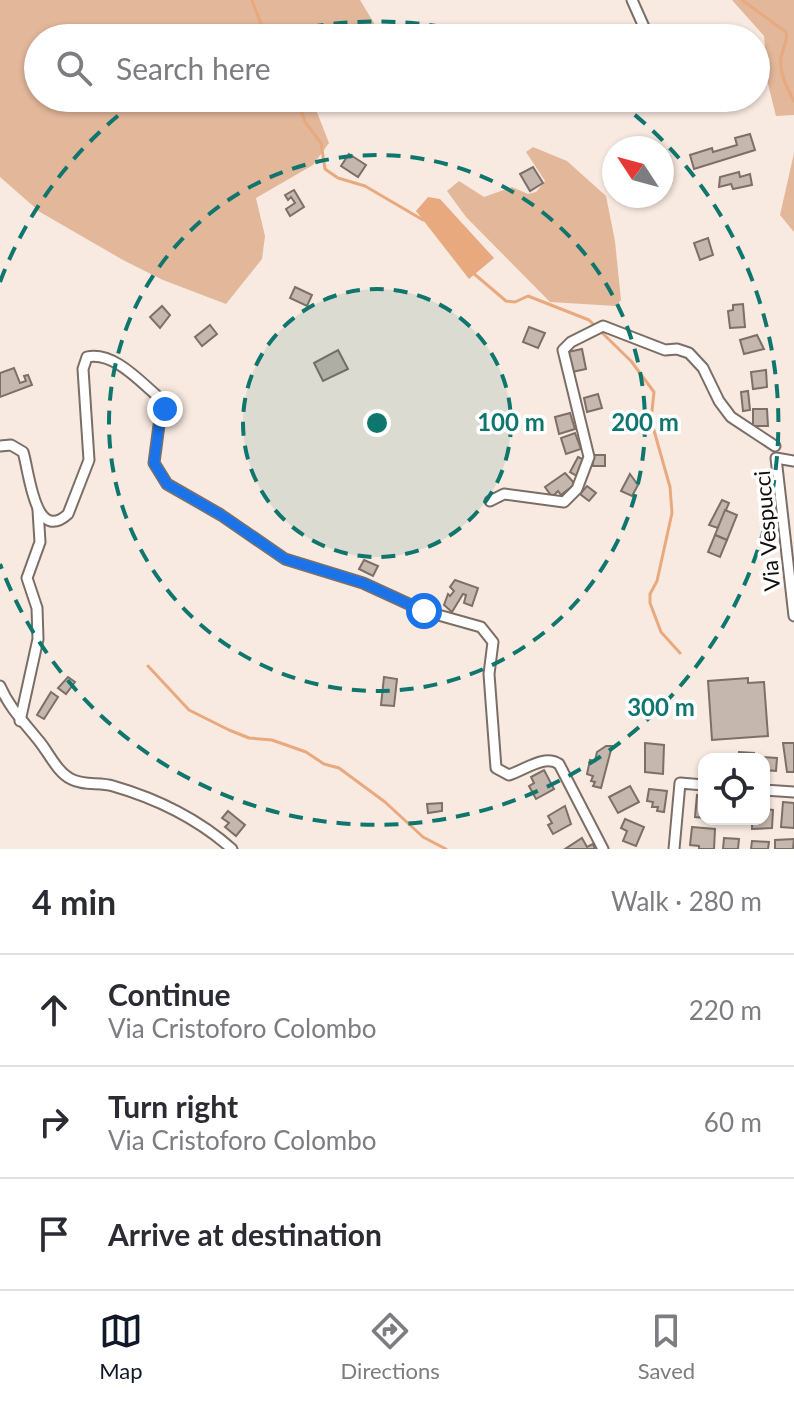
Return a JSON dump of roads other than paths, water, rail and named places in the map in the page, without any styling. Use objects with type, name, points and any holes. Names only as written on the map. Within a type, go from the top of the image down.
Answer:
[{"type":"street","points":[[632,0],[643,24]]},
{"type":"street","points":[[490,501],[504,494],[564,502],[577,489],[589,457],[563,350],[571,342],[603,326],[665,350],[677,349],[689,353],[703,368],[719,401],[731,417],[775,446]]},
{"type":"street","points":[[38,510],[54,522],[61,521],[68,514],[89,460],[83,369],[87,357],[98,354],[111,359],[162,400],[165,409],[159,425],[154,463],[167,484],[221,515],[285,559],[363,583],[424,611],[481,627],[493,642],[489,674],[496,768],[509,775],[545,760],[554,760],[559,764],[603,849]]},
{"type":"street","points":[[0,446],[11,445],[23,452],[30,489],[38,510],[40,542],[27,578],[37,608],[38,639],[20,721]]},
{"type":"street","name":"Via Vespucci","points":[[794,461],[776,458],[794,616]]},
{"type":"street","points":[[0,686],[20,721],[63,775],[84,784],[108,785],[156,800],[203,825],[232,849]]},
{"type":"street","points":[[674,849],[680,783],[698,784]]},
{"type":"street","points":[[770,790],[794,792]]},
{"type":"waterway","points":[[252,0],[261,24]]},
{"type":"waterway","points":[[742,0],[786,32],[781,69],[794,101]]},
{"type":"waterway","points":[[302,112],[305,122],[321,143],[325,169],[338,178],[365,186],[423,220]]},
{"type":"waterway","points":[[472,272],[506,301],[515,302],[528,296],[589,320],[631,361],[654,392],[651,420],[670,487],[672,513],[650,603],[661,632],[680,653]]},
{"type":"waterway","points":[[148,666],[189,710],[249,738],[272,740],[339,768],[385,802],[423,837],[446,849]]}]
